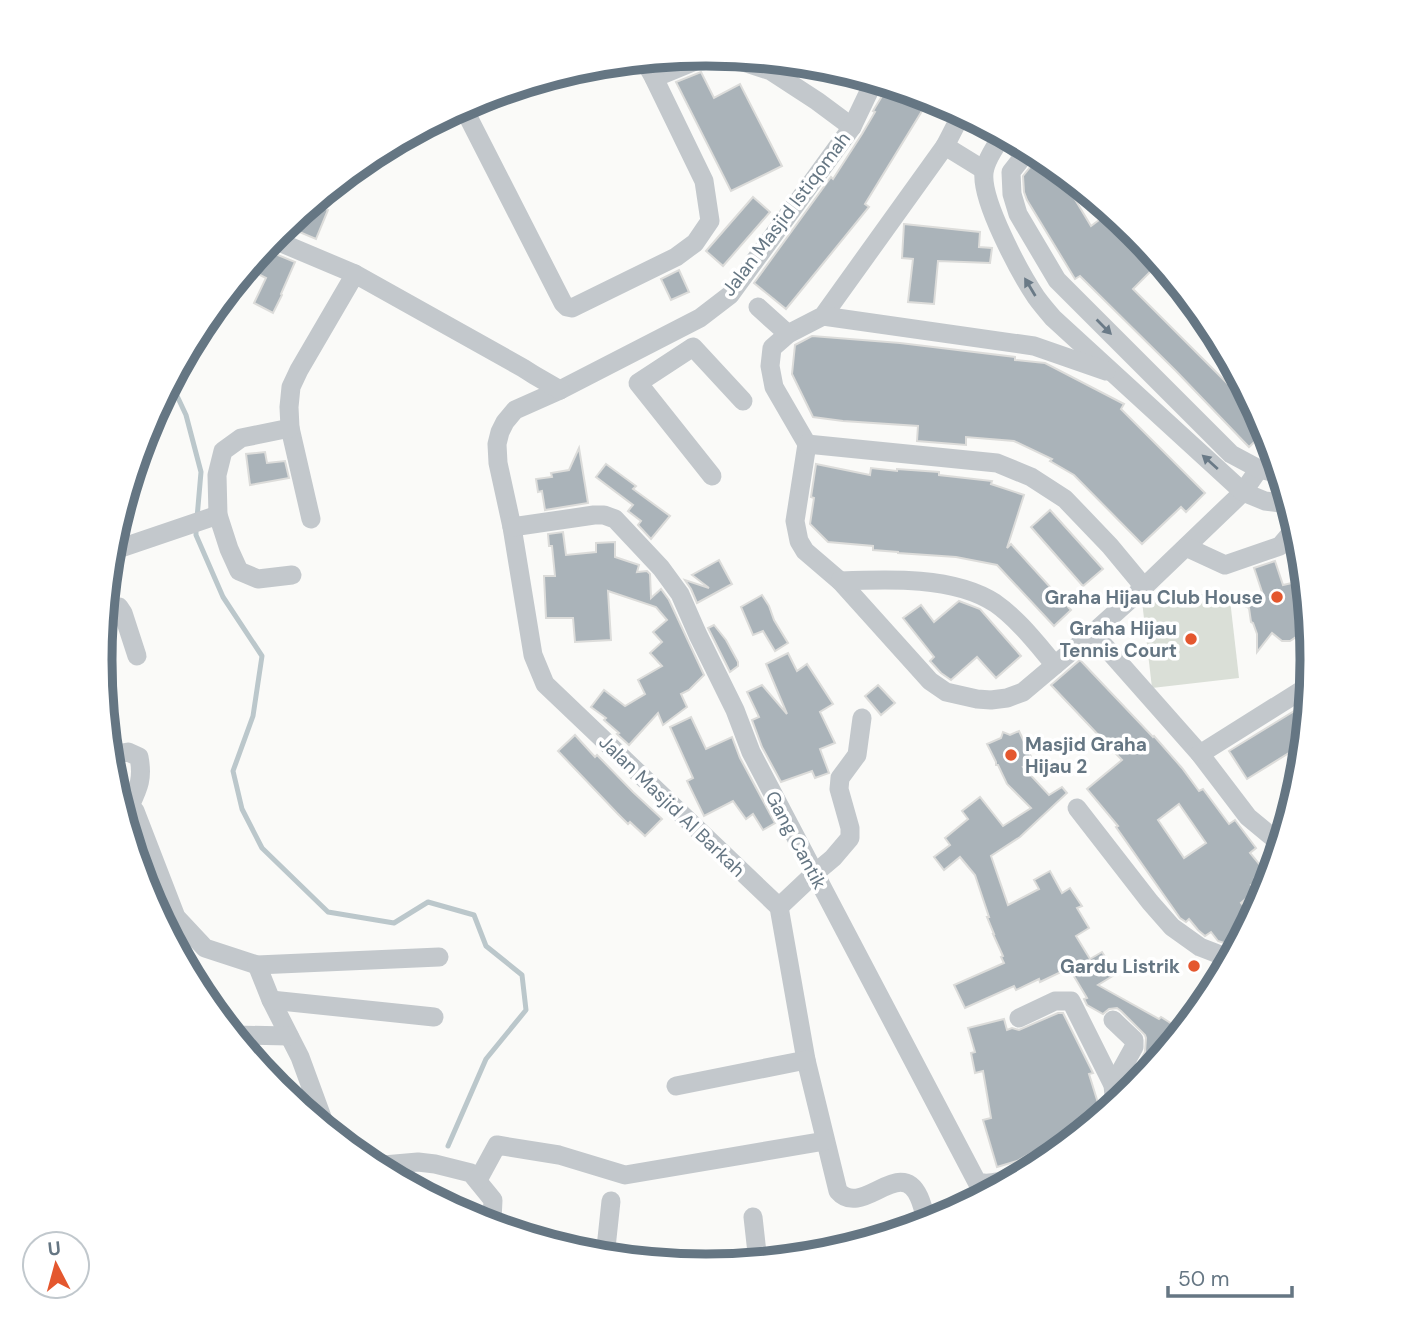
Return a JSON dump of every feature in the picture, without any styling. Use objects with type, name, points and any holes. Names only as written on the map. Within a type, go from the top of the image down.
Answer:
[{"type":"street","points":[[654,78],[680,67]]},
{"type":"street","points":[[468,117],[563,303],[572,308],[676,257],[695,243],[710,221],[704,181],[649,70]]},
{"type":"street","points":[[770,71],[852,127]]},
{"type":"street","name":"Jalan Masjid Istiqomah","points":[[603,367],[701,318],[730,295],[852,127],[870,90]]},
{"type":"street","points":[[957,123],[945,146],[823,316],[788,334],[772,348],[771,375],[780,398],[807,444],[794,521],[799,541],[806,551],[840,581],[930,681],[946,692],[977,699],[1007,698],[1023,692],[1144,587],[1243,492],[1259,469]]},
{"type":"street","points":[[999,143],[984,170],[989,202],[1015,262],[1037,298],[1053,318],[1243,492],[1265,501],[1279,503]]},
{"type":"street","points":[[945,146],[984,170]]},
{"type":"street","points":[[1022,158],[1011,172],[1012,194],[1018,214],[1057,280],[1231,454],[1269,471]]},
{"type":"street","points":[[283,244],[355,274],[534,375],[565,387]]},
{"type":"street","points":[[311,519],[290,428],[292,387],[299,370],[355,274]]},
{"type":"street","points":[[758,307],[788,334]]},
{"type":"street","points":[[823,316],[1034,346],[1114,374]]},
{"type":"street","points":[[1034,346],[1053,318]]},
{"type":"street","points":[[645,346],[662,367]]},
{"type":"street","points":[[712,476],[638,383],[693,347],[743,401]]},
{"type":"street","name":"Jalan Masjid Al Barkah","points":[[603,367],[515,410],[505,422],[497,444],[498,463],[512,527],[533,655],[545,684],[779,908]]},
{"type":"street","points":[[534,375],[535,401]]},
{"type":"street","points":[[204,520],[223,451],[241,438],[290,428]]},
{"type":"street","points":[[807,444],[997,463],[1031,477],[1065,499],[1110,545],[1144,587]]},
{"type":"street","name":"Gang Cantik","points":[[512,527],[594,515],[610,516],[661,568],[680,594],[735,710],[751,752],[982,1187]]},
{"type":"street","points":[[124,547],[204,520]]},
{"type":"street","points":[[204,520],[229,549],[239,571],[258,579],[292,575]]},
{"type":"street","points":[[1186,547],[1225,565],[1280,546],[1287,537]]},
{"type":"street","points":[[840,581],[881,579],[929,582],[984,597],[1013,618],[1055,666]]},
{"type":"street","points":[[116,607],[119,607],[123,613],[137,656]]},
{"type":"street","points":[[1093,633],[1200,754],[1248,817],[1273,838]]},
{"type":"street","points":[[1200,754],[1299,692]]},
{"type":"street","points":[[862,718],[857,755],[840,778],[839,789],[850,828],[850,838],[779,908],[806,1060],[838,1191],[842,1196],[856,1200],[889,1185],[904,1183],[910,1185],[919,1196],[924,1213]]},
{"type":"street","points":[[120,753],[128,752],[139,757],[142,773],[131,804]]},
{"type":"street","points":[[131,807],[176,917],[205,948],[257,965],[439,957]]},
{"type":"street","points":[[1077,808],[1172,927],[1200,947],[1223,955]]},
{"type":"street","points":[[257,965],[271,1000],[300,1057],[320,1111]]},
{"type":"street","points":[[271,1000],[434,1017]]},
{"type":"street","points":[[1018,1018],[1055,1001],[1071,1001],[1113,1085],[1114,1093]]},
{"type":"street","points":[[1113,1020],[1134,1041],[1134,1046],[1113,1085]]},
{"type":"street","points":[[246,1035],[289,1036]]},
{"type":"street","points":[[676,1086],[806,1060]]},
{"type":"street","points":[[478,1180],[498,1144],[559,1155],[625,1175],[825,1141]]},
{"type":"street","points":[[392,1164],[418,1162],[471,1173],[493,1200],[492,1214]]},
{"type":"street","points":[[606,1245],[611,1201]]},
{"type":"street","points":[[753,1217],[757,1252]]},
{"type":"shaded area","name":"Graha Hijau Tennis Court","points":[[1229,591],[1239,678],[1152,688],[1142,601]]},
{"type":"building","points":[[701,72],[714,98],[740,84],[782,166],[731,191],[676,82]]},
{"type":"building","points":[[883,94],[909,103],[922,111],[865,204],[869,207],[786,309],[754,283],[831,177],[833,179],[875,112],[873,111]]},
{"type":"building","points":[[1033,165],[1070,190],[1091,226],[1102,218],[1153,269],[1133,289],[1227,383],[1230,381],[1257,439],[1249,447],[1080,276],[1075,279],[1027,200],[1023,176]]},
{"type":"building","points":[[753,197],[770,212],[723,266],[706,251]]},
{"type":"building","points":[[323,208],[328,210],[316,239],[296,231]]},
{"type":"building","points":[[904,224],[980,232],[979,247],[992,248],[990,263],[938,261],[934,304],[908,302],[913,259],[902,258]]},
{"type":"building","points":[[274,253],[295,262],[273,313],[254,303],[266,278],[258,274]]},
{"type":"building","points":[[679,270],[689,292],[671,300],[661,279]]},
{"type":"building","points":[[812,336],[900,343],[1045,363],[1124,404],[1121,409],[1205,493],[1186,512],[1181,507],[1142,544],[1074,475],[1050,461],[1052,459],[1014,441],[966,437],[966,445],[917,441],[918,426],[813,417],[792,374],[795,345]]},
{"type":"building","points":[[579,448],[588,503],[545,510],[542,491],[538,492],[536,479],[552,477],[551,473],[569,470]]},
{"type":"building","points":[[265,452],[267,463],[285,461],[289,478],[250,485],[246,454]]},
{"type":"building","points":[[606,464],[636,486],[633,489],[670,516],[651,539],[638,525],[641,521],[628,511],[633,505],[596,477]]},
{"type":"building","points":[[816,464],[870,475],[871,468],[939,472],[939,475],[992,481],[991,484],[1024,495],[1007,548],[1011,544],[1071,610],[1054,626],[997,565],[956,557],[898,553],[873,550],[873,546],[828,542],[810,524]]},
{"type":"building","points":[[1050,510],[1103,569],[1083,586],[1031,527]]},
{"type":"building","points":[[563,532],[566,555],[596,552],[596,543],[615,542],[615,557],[639,565],[637,572],[647,571],[650,574],[651,598],[661,589],[669,600],[704,675],[681,694],[687,707],[663,725],[658,713],[629,745],[604,720],[606,718],[591,707],[604,690],[625,706],[645,694],[638,680],[662,666],[650,653],[662,642],[653,632],[667,620],[656,607],[608,591],[611,640],[575,642],[573,618],[546,618],[544,576],[555,576],[548,534]]},
{"type":"building","points":[[719,560],[732,584],[697,603],[685,580],[709,588],[692,575]]},
{"type":"building","name":"Graha Hijau Club House","points":[[1275,561],[1283,585],[1295,582],[1299,622],[1296,637],[1290,641],[1282,641],[1272,633],[1257,652],[1257,634],[1251,622],[1249,608],[1237,602],[1262,592],[1254,568]]},
{"type":"building","points":[[762,595],[788,643],[775,651],[763,631],[753,635],[741,607]]},
{"type":"building","points":[[959,601],[980,609],[1021,656],[996,678],[977,657],[951,680],[930,661],[934,657],[903,618],[921,605],[934,622]]},
{"type":"building","points":[[714,625],[738,662],[738,666],[730,672],[708,628]]},
{"type":"building","points":[[788,653],[797,671],[807,664],[833,704],[820,712],[835,743],[820,749],[829,773],[815,778],[812,771],[781,782],[762,747],[752,720],[759,717],[747,692],[762,685],[787,714],[766,664]]},
{"type":"building","points":[[1080,660],[1154,736],[1199,791],[1203,789],[1229,824],[1235,820],[1256,848],[1250,853],[1263,868],[1255,878],[1257,881],[1251,885],[1253,893],[1241,903],[1246,909],[1227,944],[1218,941],[1211,932],[1205,936],[1189,919],[1186,922],[1180,918],[1116,827],[1118,826],[1087,789],[1122,760],[1051,685]],"holes":[[[1179,804],[1206,843],[1184,858],[1158,820]]]},
{"type":"building","points":[[878,685],[895,703],[881,715],[865,696]]},
{"type":"building","points":[[1298,709],[1293,750],[1247,779],[1229,751]]},
{"type":"building","points":[[691,717],[706,749],[732,737],[740,758],[775,823],[763,830],[753,814],[746,819],[733,801],[704,816],[687,781],[693,778],[670,727]]},
{"type":"building","points":[[1019,731],[1034,763],[1023,767],[1049,795],[1062,787],[1067,793],[1020,837],[991,856],[1008,905],[1039,889],[1034,880],[1050,871],[1062,893],[1070,888],[1082,906],[1077,908],[1089,928],[1076,936],[1090,959],[1102,952],[1116,974],[1098,985],[1175,1026],[1132,1075],[1145,1052],[1145,1035],[1117,1008],[1109,1009],[1103,1014],[1087,1005],[1084,999],[1087,998],[1069,968],[1016,990],[1014,986],[965,1008],[954,985],[1004,963],[1001,957],[1003,956],[987,917],[975,875],[960,857],[944,870],[934,857],[950,845],[945,838],[968,819],[962,811],[980,797],[1003,826],[1031,808],[1007,784],[987,744],[1001,738],[1003,732],[1010,735]]},
{"type":"building","points":[[575,735],[662,819],[645,836],[630,822],[628,824],[558,751]]},
{"type":"building","points":[[1063,1013],[1093,1073],[1089,1074],[1099,1106],[1058,1139],[1017,1161],[997,1167],[983,1120],[991,1118],[983,1071],[975,1073],[971,1053],[975,1052],[968,1028],[1004,1019],[1007,1030],[1019,1030]]},
{"type":"waterway","points":[[176,394],[186,415],[201,472],[197,518]]},
{"type":"waterway","points":[[196,528],[196,535],[223,597],[262,656],[253,716],[233,771],[242,809],[262,848],[328,912],[394,923],[428,902],[474,915],[486,946],[522,975],[526,1010],[486,1059],[448,1146]]},
{"type":"place","name":"Graha Hijau Club House","points":[[1277,597]]},
{"type":"place","name":"Graha Hijau Tennis Court","points":[[1191,639]]},
{"type":"place","name":"Masjid Graha Hijau 2","points":[[1011,755]]},
{"type":"place","name":"Gardu Listrik","points":[[1194,966]]}]
